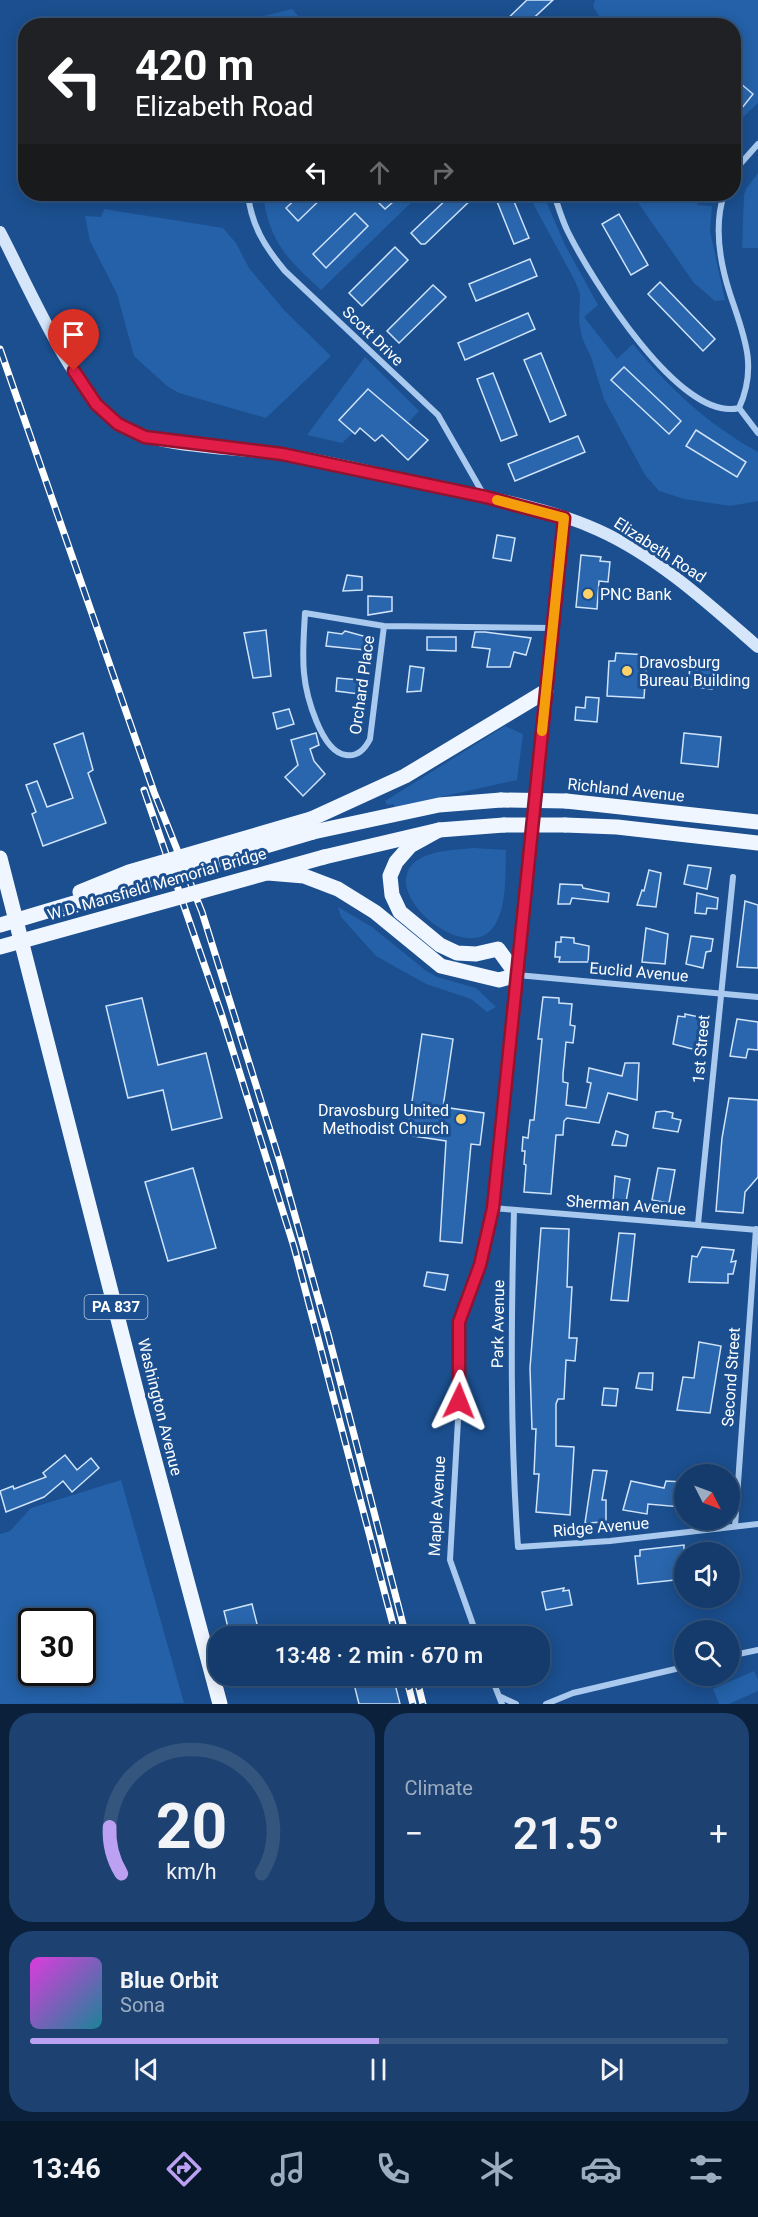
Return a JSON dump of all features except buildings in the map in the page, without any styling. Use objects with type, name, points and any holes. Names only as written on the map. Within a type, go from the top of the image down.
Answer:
[{"type":"main road","name":"Elizabeth Road","points":[[0,232],[74,371],[96,404],[118,424],[145,437],[282,454],[486,497],[564,518],[598,530],[638,552],[704,598],[758,647]]},
{"type":"main road","name":"Maple Avenue","points":[[517,975],[564,518]]},
{"type":"main road","points":[[2,924],[129,872],[312,825],[405,776],[546,691]]},
{"type":"main road","name":"Richland Avenue","points":[[312,825],[439,805],[501,800],[566,801],[758,822]]},
{"type":"main road","points":[[262,873],[304,876],[338,889],[375,912],[441,966],[500,980],[517,975],[498,949],[476,954],[457,953],[440,945],[400,912],[392,895],[390,876],[396,862],[410,846],[439,830],[504,825],[617,827],[758,843]]},
{"type":"main road","name":"W.D. Mansfield Memorial Bridge","points":[[0,947],[262,873],[439,830]]},
{"type":"main road","name":"Washington Avenue","points":[[0,858],[142,1413],[220,1704]]},
{"type":"street","points":[[741,163],[758,144]]},
{"type":"street","name":"Scott Drive","points":[[249,201],[253,218],[264,245],[292,278],[438,415],[486,497]]},
{"type":"street","points":[[556,201],[567,231],[602,292],[647,352],[693,397],[729,411],[739,408],[747,396],[753,371],[752,349],[730,293],[722,256],[719,232],[721,201]]},
{"type":"street","points":[[739,408],[758,433]]},
{"type":"street","name":"Orchard Place","points":[[305,613],[384,626],[370,739],[365,749],[353,756],[344,755],[328,746],[309,697],[304,674],[305,613]]},
{"type":"street","points":[[384,626],[553,628]]},
{"type":"street","name":"1st Street","points":[[698,1224],[733,877]]},
{"type":"street","name":"Euclid Avenue","points":[[517,975],[758,997]]},
{"type":"street","name":"Maple Avenue","points":[[473,1626],[450,1560],[458,1420],[459,1322],[480,1265],[493,1208],[517,975]]},
{"type":"street","name":"Sherman Avenue","points":[[493,1208],[757,1230]]},
{"type":"street","name":"Park Avenue","points":[[514,1210],[510,1341],[511,1456],[518,1546]]},
{"type":"street","name":"Second Street","points":[[740,1464],[757,1230]]},
{"type":"street","name":"Ridge Avenue","points":[[740,1526],[758,1524]]},
{"type":"street","name":"Ridge Avenue","points":[[518,1546],[610,1541],[702,1530]]},
{"type":"street","points":[[740,1654],[758,1650]]},
{"type":"street","points":[[546,1704],[573,1693],[674,1669]]},
{"type":"street","points":[[495,1686],[501,1701],[516,1704]]},
{"type":"shaded area","points":[[595,0],[758,0],[758,103],[741,119],[741,18],[600,18],[593,6]]},
{"type":"shaded area","points":[[292,9],[300,18],[256,18]]},
{"type":"shaded area","points":[[758,173],[758,248],[742,248],[744,195]]},
{"type":"shaded area","points":[[264,201],[413,201],[321,290],[291,261],[277,241]]},
{"type":"shaded area","points":[[532,201],[546,201],[565,245],[598,305],[584,317],[617,359],[633,344],[661,376],[705,417],[758,452],[758,501],[730,506],[684,499],[659,491],[645,475],[604,399],[591,357],[582,338],[579,321],[580,294]]},
{"type":"shaded area","points":[[637,201],[699,201],[697,205],[712,206],[710,231],[725,300],[715,301],[694,283]]},
{"type":"shaded area","points":[[104,209],[223,228],[236,243],[249,268],[284,310],[331,356],[266,418],[179,393],[167,386],[134,356],[117,294],[90,241],[85,216],[101,217]]},
{"type":"shaded area","points":[[365,357],[419,411],[407,424],[368,389],[340,420],[353,433],[342,443],[307,435]]},
{"type":"shaded area","points":[[505,726],[523,734],[517,780],[395,807],[393,804],[387,805],[385,801]]},
{"type":"shaded area","points":[[473,848],[506,850],[503,903],[500,913],[491,930],[477,938],[460,937],[442,929],[426,917],[413,902],[406,887],[408,871],[419,859],[445,851]]},
{"type":"shaded area","points":[[338,907],[372,927],[425,970],[437,977],[476,988],[496,1007],[487,1012],[471,999],[426,984],[376,956],[341,917]]},
{"type":"shaded area","points":[[121,1480],[184,1703],[0,1704],[0,1534],[10,1531],[31,1508]]},
{"type":"shaded area","points":[[754,1671],[758,1679],[758,1691],[729,1704],[719,1704],[713,1689],[720,1686],[740,1686],[740,1677]]},
{"type":"railway","points":[[0,349],[154,792],[202,912],[280,1162],[328,1334],[403,1626]]},
{"type":"railway","points":[[144,790],[222,1016],[294,1247],[393,1626]]},
{"type":"railway","points":[[408,1686],[413,1704]]},
{"type":"railway","points":[[418,1686],[423,1704]]},
{"type":"slow traffic","points":[[497,500],[564,518],[542,731]]},
{"type":"place","name":"PNC Bank","points":[[588,594]]},
{"type":"place","name":"Dravosburg Bureau Building","points":[[627,671]]},
{"type":"place","name":"Dravosburg United Methodist Church","points":[[461,1119]]},
{"type":"route","points":[[74,371],[96,404],[118,424],[145,437],[282,454],[486,497],[564,518],[493,1208],[480,1265],[459,1322],[459,1401]]}]
